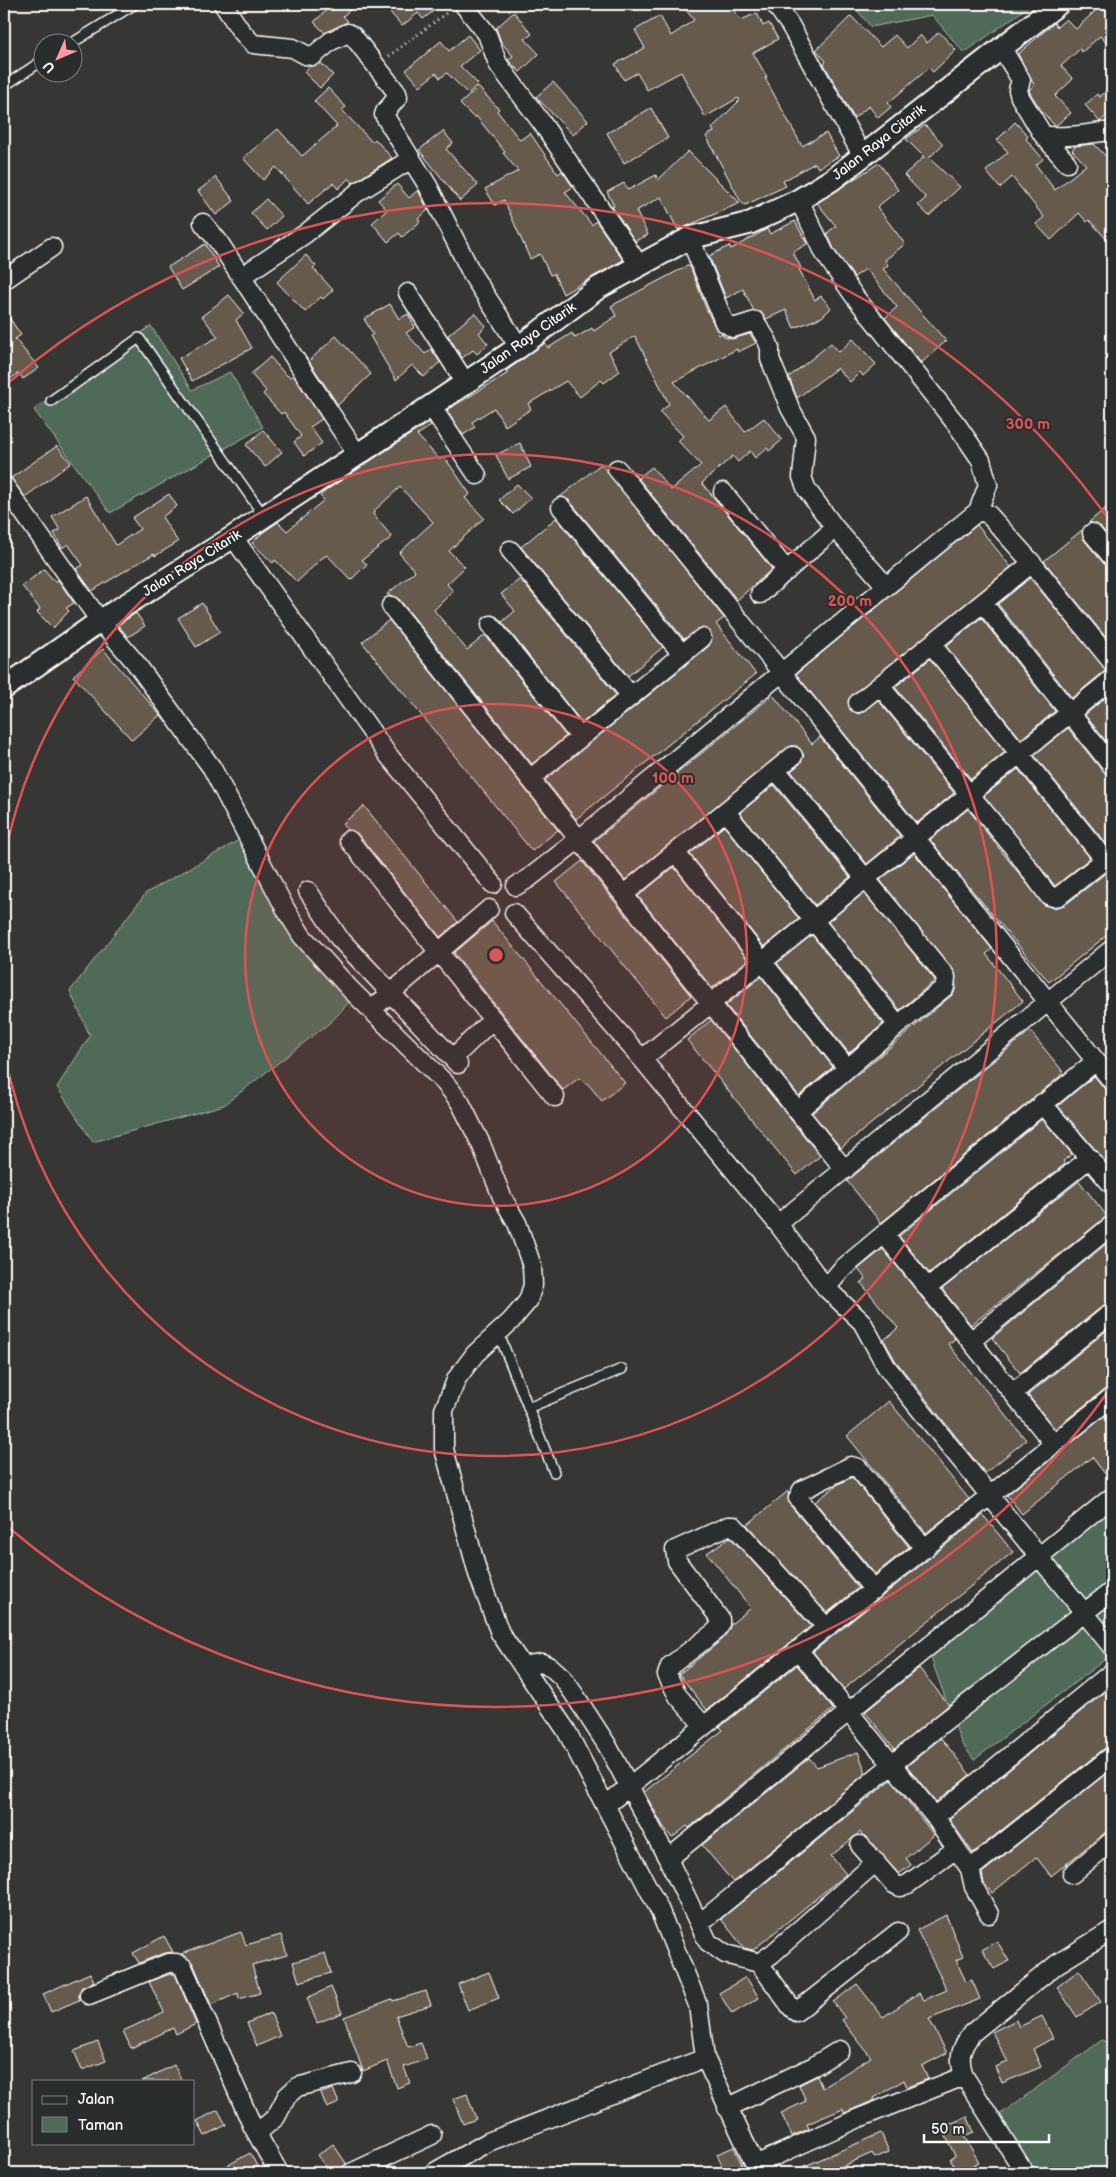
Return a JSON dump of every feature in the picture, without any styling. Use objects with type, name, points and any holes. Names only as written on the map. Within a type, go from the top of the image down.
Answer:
[{"type":"street","points":[[223,4],[241,31],[253,44],[293,48],[306,56],[313,56],[331,41],[348,33],[353,36],[398,95],[384,115],[428,186],[473,276],[519,347]]},
{"type":"street","points":[[775,4],[790,25],[862,155]]},
{"type":"street","name":"Jalan Raya Citarik","points":[[4,688],[100,621],[264,517],[519,347],[598,288],[690,238],[750,222],[799,200],[833,179],[1058,4]]},
{"type":"street","points":[[457,7],[487,34],[498,64],[542,123],[640,265]]},
{"type":"street","points":[[1001,47],[1020,80],[1018,90],[1020,97],[1044,135],[1067,164]]},
{"type":"street","points":[[1044,135],[1061,138],[1074,134],[1112,131]]},
{"type":"street","points":[[241,277],[297,240],[358,192],[411,159]]},
{"type":"street","points":[[516,886],[528,880],[578,840],[978,511],[988,485],[981,460],[957,425],[850,290],[825,254],[799,200]]},
{"type":"street","points":[[203,223],[241,277],[357,454]]},
{"type":"street","points":[[690,238],[724,322],[733,328],[755,321],[767,340],[770,348],[770,359],[790,408],[806,438],[802,477],[807,490],[834,528],[886,586]]},
{"type":"street","points":[[4,280],[52,247]]},
{"type":"street","points":[[408,293],[465,382]]},
{"type":"street","points":[[431,406],[477,475]]},
{"type":"street","points":[[617,469],[1112,1081]]},
{"type":"street","points":[[4,485],[100,621],[144,674],[212,768],[286,910],[302,936],[326,964],[445,1083],[460,1102],[482,1144],[498,1189],[517,1222],[532,1266],[533,1285],[528,1301],[512,1320],[475,1354],[457,1378],[444,1410],[444,1449],[478,1574],[500,1633],[566,1730],[659,1909],[681,1959],[698,2005],[705,2058],[757,2169],[859,2118],[964,2076]]},
{"type":"street","points":[[723,492],[787,571]]},
{"type":"street","points":[[561,507],[682,654]]},
{"type":"street","points":[[978,511],[988,514],[1032,563],[1112,662]]},
{"type":"street","points":[[760,594],[834,528]]},
{"type":"street","points":[[1092,533],[1112,557]]},
{"type":"street","points":[[233,537],[388,755],[492,884]]},
{"type":"street","points":[[510,550],[631,696]]},
{"type":"street","points":[[858,703],[1032,563]]},
{"type":"street","points":[[983,603],[1112,766]]},
{"type":"street","points":[[390,606],[578,840],[624,894],[710,1004],[799,1110],[845,1170]]},
{"type":"street","points":[[491,625],[580,737]]},
{"type":"street","points":[[530,779],[702,638]]},
{"type":"street","points":[[880,686],[1012,847],[1044,890],[1053,898],[1059,896],[1109,857],[1018,754],[932,645]]},
{"type":"street","points":[[642,1059],[1112,679]]},
{"type":"street","points":[[624,894],[793,756]]},
{"type":"street","points":[[776,770],[946,977],[945,987],[799,1110]]},
{"type":"street","points":[[726,812],[898,1025]]},
{"type":"street","points":[[350,840],[555,1097]]},
{"type":"street","points":[[676,853],[847,1068]]},
{"type":"street","points":[[500,881],[509,881],[516,886],[520,900],[514,913],[501,916],[489,909],[485,896],[492,884],[500,881]]},
{"type":"street","points":[[308,891],[339,938],[455,1061],[493,1019]]},
{"type":"street","points":[[371,1010],[389,992],[489,909]]},
{"type":"street","points":[[514,913],[642,1059],[778,1224],[826,1288],[862,1322],[886,1366],[1112,1647]]},
{"type":"street","points":[[778,1224],[1046,1001],[1112,949]]},
{"type":"street","points":[[826,1288],[842,1270],[884,1234],[1042,1103],[1096,1062]]},
{"type":"street","points":[[1042,1103],[1112,1185]]},
{"type":"street","points":[[927,1288],[1090,1158]]},
{"type":"street","points":[[971,1341],[1112,1225]]},
{"type":"street","points":[[884,1234],[1014,1392],[1054,1444]]},
{"type":"street","points":[[1014,1392],[1112,1312]]},
{"type":"street","points":[[606,1805],[630,1788],[703,1725],[799,1651],[1112,1397]]},
{"type":"street","points":[[874,1590],[798,1498],[802,1490],[851,1466],[858,1468],[925,1549]]},
{"type":"street","points":[[668,1859],[1112,1497]]},
{"type":"street","points":[[703,1725],[678,1696],[667,1675],[670,1666],[716,1631],[720,1625],[720,1619],[676,1561],[675,1550],[728,1526],[734,1526],[827,1628]]},
{"type":"street","points":[[700,1924],[892,1766],[1112,1591]]},
{"type":"street","points":[[799,1651],[935,1817],[970,1869],[974,1886],[989,1914]]},
{"type":"street","points":[[522,1666],[542,1663],[562,1677],[607,1745],[668,1859],[708,1942],[716,1950],[725,1954],[758,1962],[790,2007],[796,2012],[898,1932]]},
{"type":"street","points":[[935,1817],[1112,1672]]},
{"type":"street","points":[[970,1869],[1112,1756]]},
{"type":"street","points":[[1072,1874],[1112,1841]]},
{"type":"street","points":[[860,1845],[894,1884],[900,1887],[908,1884],[956,1848]]},
{"type":"street","points":[[758,1962],[772,1954],[876,1862]]},
{"type":"street","points":[[1024,2173],[964,2076],[959,2061],[963,2047],[972,2033],[1057,1964],[1112,1930]]},
{"type":"street","points":[[89,1995],[168,1963],[176,1963],[183,1967],[257,2133],[279,2173]]},
{"type":"street","points":[[727,2108],[814,2066],[840,2050]]},
{"type":"street","points":[[433,2173],[488,2142],[705,2058]]},
{"type":"street","points":[[257,2133],[276,2117],[283,2102],[297,2087],[352,2073]]},
{"type":"street","points":[[351,2173],[432,2135]]},
{"type":"lane","points":[[82,37],[135,4]]},
{"type":"lane","points":[[4,86],[32,68]]},
{"type":"lane","points":[[51,401],[139,338],[264,517]]},
{"type":"lane","points":[[498,1331],[554,1472]]},
{"type":"lane","points":[[528,1408],[622,1369]]},
{"type":"path","points":[[376,66],[457,7]]},
{"type":"green space","points":[[852,4],[1032,4],[964,53],[932,15],[871,27]]},
{"type":"green space","points":[[151,326],[192,390],[230,372],[263,427],[110,513],[34,410],[67,384]]},
{"type":"green space","points":[[255,831],[310,938],[352,999],[332,1021],[224,1105],[93,1142],[57,1087],[90,1036],[70,991],[146,893]]},
{"type":"green space","points":[[1112,1498],[1112,1654],[974,1760],[961,1742],[927,1647]]},
{"type":"green space","points":[[1102,2040],[1112,2045],[1112,2173],[1021,2173],[990,2122]]},
{"type":"building","points":[[333,4],[357,4],[343,16],[348,21],[325,33],[314,22]]},
{"type":"building","points":[[383,4],[443,4],[423,19],[418,13],[402,26]]},
{"type":"building","points":[[681,4],[729,4],[741,20],[757,13],[763,26],[769,23],[778,39],[753,53],[767,77],[765,78],[802,146],[826,133],[839,156],[818,168],[815,163],[783,181],[786,186],[745,205],[741,202],[706,136],[714,132],[712,128],[740,100],[738,98],[705,117],[681,72],[647,90],[637,73],[624,80],[615,64],[645,48],[635,30],[660,16],[671,36],[694,20]]},
{"type":"building","points":[[1088,4],[1112,4],[1112,49],[1100,36],[1082,52],[1080,49],[1061,66],[1073,79],[1055,96],[1071,113],[1055,126],[1030,93],[1029,90],[1034,85],[1018,54],[1054,23],[1057,27],[1066,19],[1076,29],[1095,11]]},
{"type":"building","points":[[514,12],[532,34],[525,39],[539,54],[520,72],[508,60],[513,56],[501,42],[496,28]]},
{"type":"building","points":[[851,16],[881,47],[895,35],[907,48],[920,35],[927,43],[939,32],[956,50],[933,72],[929,68],[888,103],[891,107],[878,118],[869,106],[854,118],[824,64],[826,61],[816,50]]},
{"type":"building","points":[[468,35],[480,50],[460,66],[478,84],[468,94],[447,73],[440,78],[436,73],[420,86],[406,70],[441,41],[449,51]]},
{"type":"building","points":[[321,63],[333,75],[320,88],[304,72],[310,66]]},
{"type":"building","points":[[553,82],[588,121],[573,135],[536,97]]},
{"type":"building","points":[[1112,85],[1112,110],[1100,122],[1085,105],[1097,94],[1100,97]]},
{"type":"building","points":[[478,87],[499,109],[497,111],[520,140],[530,133],[558,174],[562,171],[573,187],[565,192],[592,225],[596,221],[623,260],[563,294],[554,274],[550,275],[540,254],[530,259],[504,200],[495,205],[485,189],[518,171],[476,116],[474,118],[460,104]]},
{"type":"building","points":[[328,88],[346,107],[342,110],[372,142],[375,139],[392,158],[353,183],[349,178],[338,189],[333,183],[308,204],[276,167],[263,180],[243,158],[278,129],[302,156],[337,126],[314,101]]},
{"type":"building","points":[[651,108],[668,138],[624,163],[607,133]]},
{"type":"building","points":[[1015,122],[1028,136],[1026,139],[1043,159],[1036,165],[1055,190],[1086,165],[1072,150],[1075,146],[1094,144],[1112,163],[1112,245],[1089,220],[1087,222],[1079,213],[1051,240],[1036,224],[1044,217],[1012,177],[1000,188],[986,171],[1008,152],[997,140]]},
{"type":"building","points":[[925,125],[943,144],[929,158],[960,187],[929,216],[918,205],[926,198],[904,175],[924,157],[906,139]]},
{"type":"building","points":[[443,131],[453,143],[446,149],[478,185],[460,201],[419,150]]},
{"type":"building","points":[[688,151],[740,203],[678,230],[661,197],[636,211],[648,235],[635,241],[612,207],[614,206],[607,192],[624,183],[628,190],[656,175],[658,180]]},
{"type":"building","points":[[879,163],[898,190],[877,207],[905,244],[885,260],[888,265],[883,269],[946,341],[921,363],[885,318],[897,307],[866,269],[854,277],[834,249],[827,233],[836,226],[817,203]]},
{"type":"building","points":[[216,177],[234,201],[216,215],[198,191]]},
{"type":"building","points":[[397,184],[409,198],[418,190],[428,210],[418,219],[420,222],[402,237],[399,233],[388,242],[372,223],[387,210],[378,200]]},
{"type":"building","points":[[266,199],[282,216],[267,230],[251,213]]},
{"type":"building","points":[[795,221],[807,244],[793,252],[801,268],[799,269],[815,300],[821,296],[831,308],[822,317],[794,328],[786,310],[766,319],[761,312],[754,311],[743,289],[726,298],[709,256],[729,246],[731,249],[767,229],[770,234]]},
{"type":"building","points":[[205,244],[219,267],[182,290],[168,267]]},
{"type":"building","points":[[306,255],[316,266],[313,268],[333,290],[323,299],[321,297],[305,312],[277,282]]},
{"type":"building","points":[[690,266],[706,308],[719,335],[722,333],[724,337],[732,339],[750,334],[756,343],[738,352],[737,349],[674,382],[709,420],[726,407],[745,432],[764,418],[782,440],[769,451],[767,448],[755,458],[750,451],[738,462],[733,456],[702,483],[772,569],[737,600],[638,478],[652,467],[671,490],[701,465],[678,441],[683,436],[660,412],[669,404],[635,336],[609,352],[620,371],[604,383],[601,380],[580,397],[566,381],[528,404],[531,409],[505,426],[494,408],[472,422],[475,427],[463,435],[447,410],[508,373],[506,371],[545,343],[548,348],[572,333],[575,338],[592,328],[594,331],[616,316],[611,306]]},
{"type":"building","points":[[229,295],[244,313],[236,320],[252,348],[192,381],[179,358],[218,337],[202,316]]},
{"type":"building","points":[[390,304],[399,319],[408,314],[415,327],[406,333],[425,354],[431,349],[440,362],[424,377],[412,365],[396,380],[370,336],[373,334],[364,319]]},
{"type":"building","points":[[4,310],[21,335],[15,339],[39,368],[23,379],[19,373],[4,383]]},
{"type":"building","points":[[475,313],[486,326],[479,333],[488,344],[477,354],[473,350],[462,358],[448,335]]},
{"type":"building","points":[[336,336],[371,374],[338,405],[309,361]]},
{"type":"building","points":[[853,339],[876,364],[863,376],[860,372],[850,382],[837,368],[797,398],[789,377],[831,343],[839,352]]},
{"type":"building","points":[[270,357],[285,374],[290,377],[293,375],[322,419],[310,427],[322,443],[304,456],[294,442],[301,436],[284,412],[281,414],[263,394],[266,391],[251,374]]},
{"type":"building","points":[[429,422],[431,426],[417,435],[439,459],[445,458],[470,494],[465,498],[484,518],[449,551],[465,567],[447,584],[453,591],[434,610],[467,650],[485,635],[566,736],[532,764],[399,599],[387,594],[415,571],[399,553],[433,522],[400,487],[373,514],[392,537],[362,560],[367,564],[351,580],[327,555],[297,582],[275,560],[273,563],[252,543],[278,522],[287,531],[324,500],[320,496],[328,489]]},
{"type":"building","points":[[263,430],[282,452],[265,467],[246,445]]},
{"type":"building","points":[[520,443],[531,467],[508,479],[496,455]]},
{"type":"building","points":[[57,446],[71,463],[25,497],[11,478]]},
{"type":"building","points":[[601,464],[724,618],[716,624],[756,674],[576,819],[545,780],[709,646],[712,637],[710,631],[701,628],[684,639],[569,500],[560,497]]},
{"type":"building","points":[[517,484],[531,498],[513,514],[499,500]]},
{"type":"building","points":[[169,494],[177,506],[162,517],[178,542],[92,591],[76,569],[83,565],[68,544],[62,548],[54,533],[60,530],[52,517],[86,496],[116,545],[140,529],[132,518]]},
{"type":"building","points":[[1112,503],[1112,541],[1100,526],[1089,522]]},
{"type":"building","points":[[556,518],[663,647],[628,676],[521,547]]},
{"type":"building","points":[[977,525],[1011,567],[848,700],[850,710],[859,714],[878,700],[954,793],[917,823],[796,674]]},
{"type":"building","points":[[1082,530],[1084,540],[1104,564],[1112,567],[1112,645],[1044,561]]},
{"type":"building","points":[[44,569],[55,582],[58,580],[74,603],[66,608],[69,611],[53,628],[37,612],[40,609],[22,586]]},
{"type":"building","points":[[1030,578],[1106,670],[1072,698],[998,604]]},
{"type":"building","points":[[520,579],[616,695],[582,723],[502,622],[515,611],[501,594]]},
{"type":"building","points":[[202,603],[220,632],[196,647],[178,618]]},
{"type":"building","points":[[136,613],[145,626],[128,637],[118,625]]},
{"type":"building","points":[[981,618],[1055,711],[1021,739],[946,646]]},
{"type":"building","points":[[389,620],[558,830],[532,851],[362,642]]},
{"type":"building","points":[[103,649],[160,715],[132,740],[73,676]]},
{"type":"building","points":[[930,659],[1005,752],[971,779],[895,687]]},
{"type":"building","points":[[1112,692],[1112,749],[1085,715]]},
{"type":"building","points":[[773,695],[812,744],[820,737],[900,836],[867,864],[791,771],[800,764],[804,755],[797,746],[791,746],[625,880],[594,841]]},
{"type":"building","points":[[1068,728],[1104,773],[1112,776],[1112,844],[1107,845],[1034,755]]},
{"type":"building","points":[[1018,769],[1090,858],[1055,886],[984,796]]},
{"type":"building","points":[[774,785],[850,877],[815,905],[740,813]]},
{"type":"building","points":[[364,806],[458,922],[440,937],[357,833],[347,830],[342,824]]},
{"type":"building","points":[[968,809],[1044,905],[1054,908],[1065,905],[1112,868],[1112,931],[1049,982],[930,840]]},
{"type":"building","points":[[724,826],[799,919],[764,947],[690,854]]},
{"type":"building","points":[[914,853],[992,949],[986,954],[1023,1001],[841,1148],[812,1113],[952,995],[956,988],[954,971],[880,880]]},
{"type":"building","points":[[582,861],[691,996],[666,1017],[556,882]]},
{"type":"building","points":[[674,867],[748,960],[712,988],[638,896]]},
{"type":"building","points":[[864,893],[935,980],[900,1010],[828,922]]},
{"type":"building","points":[[492,921],[625,1083],[602,1101],[588,1084],[579,1078],[563,1090],[454,953]]},
{"type":"building","points":[[812,935],[883,1024],[849,1053],[777,963]]},
{"type":"building","points":[[761,977],[833,1067],[799,1096],[726,1005]]},
{"type":"building","points":[[711,1020],[820,1156],[797,1175],[687,1040]]},
{"type":"building","points":[[1030,1031],[1064,1073],[881,1223],[847,1181]]},
{"type":"building","points":[[1094,1076],[1104,1088],[1112,1092],[1112,1169],[1058,1106]]},
{"type":"building","points":[[1042,1119],[1072,1154],[1063,1161],[1065,1164],[929,1273],[899,1236]]},
{"type":"building","points":[[1079,1181],[1107,1216],[971,1325],[942,1289]]},
{"type":"building","points":[[1112,1239],[1112,1302],[1105,1304],[1020,1373],[992,1338]]},
{"type":"building","points":[[883,1249],[955,1339],[948,1344],[1026,1440],[985,1473],[895,1360],[884,1340],[898,1328],[861,1283],[866,1279],[858,1269]]},
{"type":"building","points":[[1112,1326],[1112,1387],[1105,1389],[1055,1429],[1028,1395]]},
{"type":"building","points":[[889,1401],[969,1499],[926,1533],[847,1436]]},
{"type":"building","points":[[1112,1410],[1112,1483],[1092,1457],[1022,1514],[1007,1495]]},
{"type":"building","points":[[852,1477],[909,1547],[875,1574],[815,1502],[837,1485]]},
{"type":"building","points":[[788,1491],[790,1505],[858,1588],[827,1613],[747,1525]]},
{"type":"building","points":[[983,1515],[1013,1552],[844,1689],[813,1652]]},
{"type":"building","points":[[730,1537],[811,1626],[707,1710],[679,1674],[723,1639],[731,1624],[751,1608],[707,1553]]},
{"type":"building","points":[[797,1665],[833,1709],[689,1828],[687,1826],[672,1838],[644,1792],[723,1730],[720,1727]]},
{"type":"building","points":[[919,1668],[949,1705],[895,1749],[865,1712]]},
{"type":"building","points":[[1112,1686],[1112,1746],[1105,1748],[973,1853],[949,1819]]},
{"type":"building","points":[[941,1738],[970,1775],[936,1802],[907,1766]]},
{"type":"building","points":[[858,1752],[866,1773],[733,1882],[702,1845],[809,1758],[817,1767]]},
{"type":"building","points":[[1112,1769],[1112,1827],[1051,1876],[1036,1857],[992,1893],[984,1883],[982,1873]]},
{"type":"building","points":[[891,1780],[934,1835],[906,1858],[911,1865],[899,1874],[860,1832],[831,1856],[846,1874],[753,1950],[744,1948],[721,1919]]},
{"type":"building","points":[[946,1915],[963,1957],[956,1960],[966,1982],[972,1980],[980,1999],[929,2019],[947,2053],[922,2066],[928,2079],[907,2087],[904,2080],[874,2098],[875,2100],[844,2113],[843,2109],[807,2124],[809,2129],[792,2136],[781,2113],[806,2101],[799,2085],[817,2076],[822,2088],[871,2057],[842,2020],[845,2018],[833,2002],[857,1984],[883,2017],[919,1993],[924,2000],[947,1990],[917,1930]]},
{"type":"building","points":[[241,1932],[246,1945],[281,1935],[287,1955],[252,1965],[260,1993],[239,1999],[238,1993],[211,2005],[193,1963],[181,1954]]},
{"type":"building","points":[[164,1936],[173,1952],[164,1953],[139,1963],[133,1953]]},
{"type":"building","points":[[997,1941],[1009,1961],[994,1969],[982,1950]]},
{"type":"building","points":[[325,1953],[331,1973],[299,1982],[293,1962]]},
{"type":"building","points":[[1079,1970],[1101,2002],[1077,2017],[1057,1987]]},
{"type":"building","points":[[489,1972],[499,1998],[468,2010],[458,1984]]},
{"type":"building","points":[[90,1973],[94,1981],[81,1988],[79,2000],[51,2012],[43,1994]]},
{"type":"building","points":[[175,1974],[196,2024],[176,2034],[173,2028],[131,2048],[123,2031],[164,2012],[149,1982]]},
{"type":"building","points":[[746,1977],[759,1998],[732,2014],[719,1993]]},
{"type":"building","points":[[331,1987],[342,2013],[317,2023],[307,1998]]},
{"type":"building","points":[[426,1991],[431,2005],[396,2016],[408,2047],[421,2043],[427,2059],[404,2067],[410,2083],[397,2088],[387,2061],[363,2071],[344,2017],[392,1999],[393,2001]]},
{"type":"building","points":[[271,2013],[280,2036],[257,2046],[247,2023]]},
{"type":"building","points":[[1042,2016],[1053,2038],[1033,2049],[1041,2067],[1002,2083],[995,2067],[1008,2062],[992,2032],[1016,2020],[1019,2027]]},
{"type":"building","points":[[98,2042],[106,2061],[82,2070],[74,2051]]},
{"type":"building","points":[[174,2065],[182,2080],[144,2080]]},
{"type":"building","points":[[333,2089],[339,2103],[327,2108],[321,2093]]},
{"type":"building","points":[[467,2094],[476,2119],[463,2124],[453,2099]]},
{"type":"building","points":[[218,2110],[226,2125],[205,2136],[197,2121]]},
{"type":"building","points":[[967,2116],[974,2132],[964,2136],[979,2162],[958,2173],[950,2159],[955,2156],[942,2128]]},
{"type":"building","points":[[881,2133],[889,2152],[875,2158],[872,2153],[828,2173],[789,2173]]},
{"type":"building","points":[[333,2144],[346,2163],[341,2173],[330,2173],[318,2155]]},
{"type":"building","points":[[734,2147],[743,2167],[725,2173],[717,2154]]},
{"type":"building","points":[[250,2153],[258,2168],[248,2173],[214,2173]]}]
